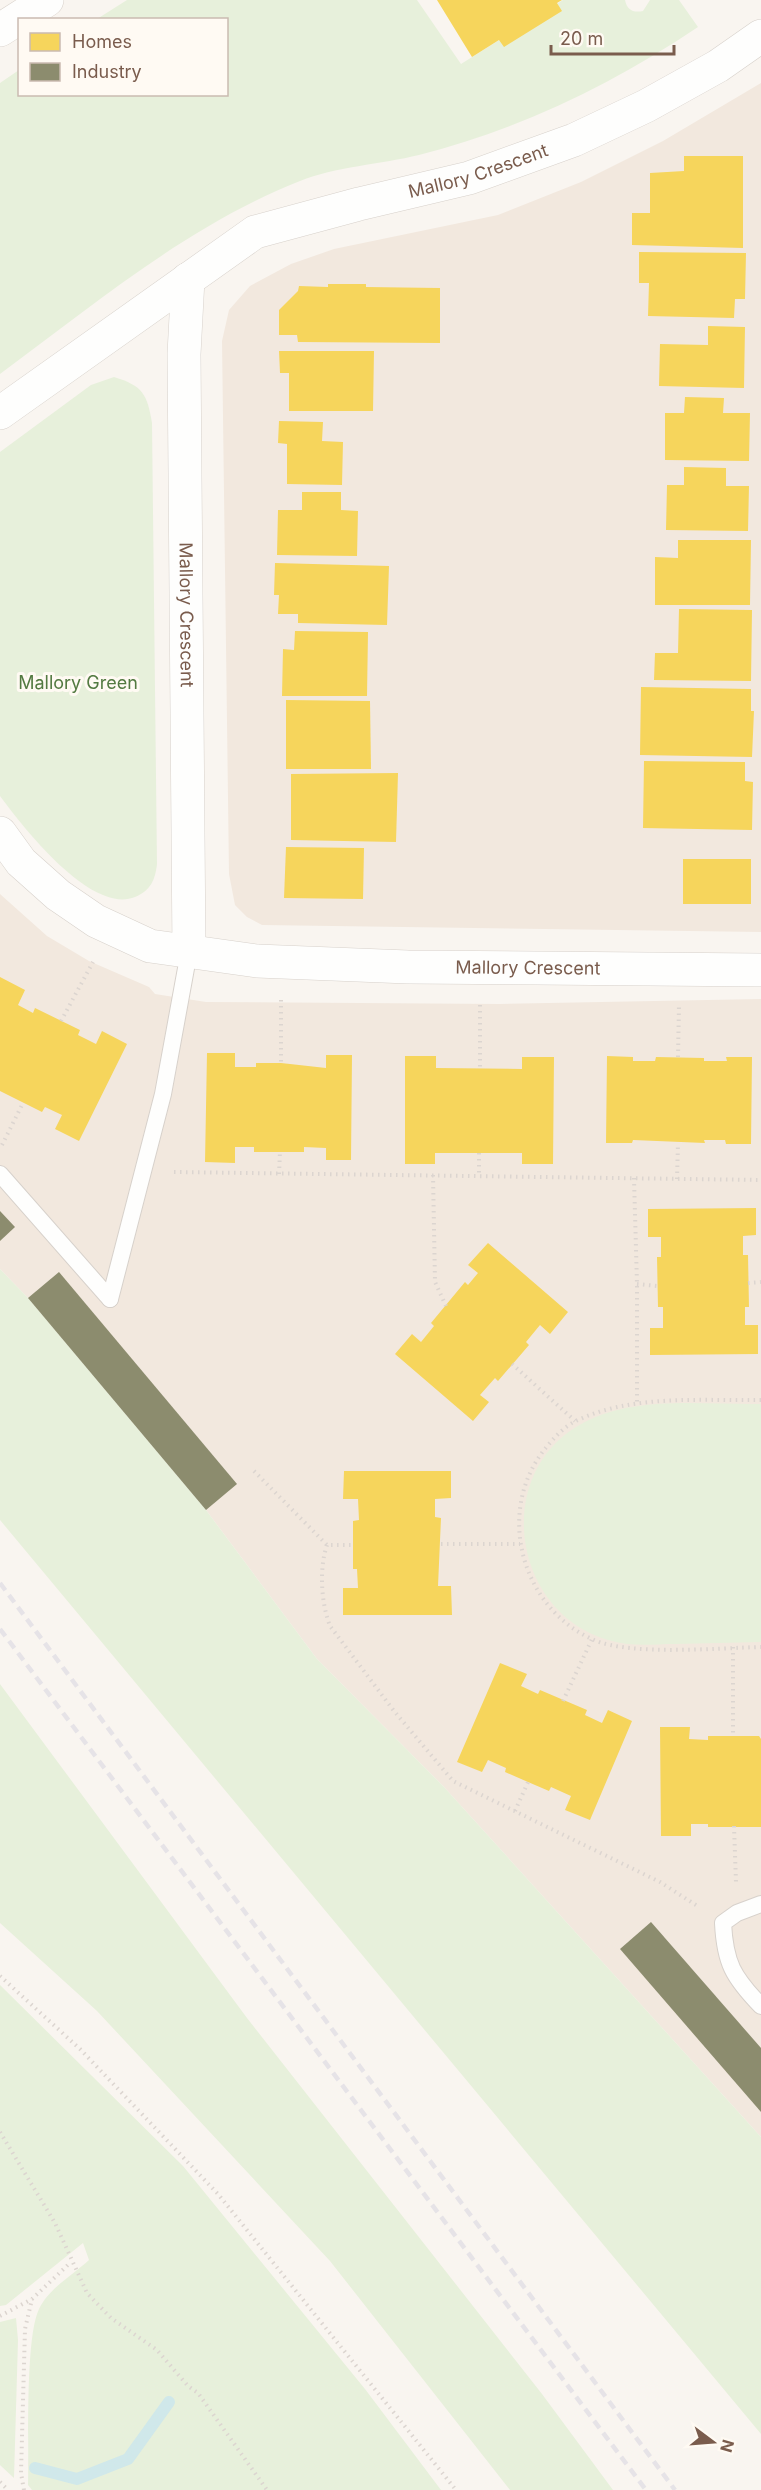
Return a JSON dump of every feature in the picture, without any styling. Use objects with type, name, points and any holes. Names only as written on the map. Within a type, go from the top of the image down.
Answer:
[{"type":"street","points":[[19,18],[47,0]]},
{"type":"street","points":[[0,30],[18,19]]},
{"type":"street","name":"Mallory Crescent","points":[[0,413],[255,232],[469,178],[574,140],[646,106],[718,66],[761,36]]},
{"type":"street","name":"Mallory Crescent","points":[[188,279],[184,354],[189,952]]},
{"type":"street","name":"Mallory Crescent","points":[[0,833],[21,862],[58,895],[96,921],[150,946],[257,961],[408,967],[761,970]]},
{"type":"lane","points":[[0,1174],[110,1299],[163,1094],[189,952]]},
{"type":"lane","points":[[761,1904],[737,1913],[723,1923],[724,1953],[741,1985],[761,2006]]},
{"type":"path","points":[[61,1021],[95,959]]},
{"type":"path","points":[[280,997],[281,1063]]},
{"type":"path","points":[[480,998],[480,1068]]},
{"type":"path","points":[[678,1057],[679,1002]]},
{"type":"path","points":[[0,1148],[23,1103]]},
{"type":"path","points":[[677,1179],[678,1143]]},
{"type":"path","points":[[279,1174],[280,1152]]},
{"type":"path","points":[[479,1153],[479,1177]]},
{"type":"path","points":[[141,1172],[761,1180]]},
{"type":"path","points":[[433,1175],[435,1282],[446,1306]]},
{"type":"path","points":[[634,1178],[637,1284],[636,1403]]},
{"type":"path","points":[[748,1283],[761,1282]]},
{"type":"path","points":[[637,1284],[657,1286]]},
{"type":"path","points":[[512,1364],[575,1421]]},
{"type":"path","points":[[761,1400],[636,1403],[611,1406],[575,1421],[554,1438],[534,1463],[521,1503],[519,1544],[534,1587],[544,1603],[557,1618],[592,1640],[626,1649],[761,1647]]},
{"type":"path","points":[[254,1471],[327,1545],[353,1545]]},
{"type":"path","points":[[441,1544],[519,1544]]},
{"type":"path","points":[[327,1545],[323,1581],[325,1613],[336,1634],[394,1711],[453,1781],[673,1889]]},
{"type":"path","points":[[563,1701],[592,1640]]},
{"type":"path","points":[[733,1647],[733,1736]]},
{"type":"path","points":[[514,1811],[528,1782]]},
{"type":"path","points":[[734,1826],[737,1913]]},
{"type":"path","points":[[0,1976],[80,2049],[218,2194],[456,2490]]},
{"type":"path","points":[[0,2132],[55,2223],[87,2293],[111,2318],[158,2350],[188,2386],[198,2393],[267,2490]]},
{"type":"path","points":[[0,2316],[32,2299],[71,2262]]},
{"type":"path","points":[[24,2490],[21,2473],[24,2329],[32,2299]]},
{"type":"path","points":[[0,2482],[5,2489]]},
{"type":"shaded area","points":[[761,83],[761,932],[262,925],[247,917],[235,905],[229,874],[222,341],[229,310],[250,286],[291,264],[334,249],[498,215],[581,182],[663,141]]},
{"type":"shaded area","points":[[0,894],[47,936],[89,961],[149,987],[155,994],[206,1002],[500,1004],[761,999],[761,2137],[444,1787],[317,1659],[206,1510],[28,1298],[0,1269]]},
{"type":"green space","points":[[127,0],[417,0],[461,64],[563,0],[625,0],[629,8],[636,12],[643,11],[650,0],[679,0],[698,27],[633,68],[529,119],[456,145],[419,155],[313,176],[259,199],[144,267],[0,374],[0,83],[18,71],[18,96],[228,96],[228,18],[99,18]]},
{"type":"green space","name":"Mallory Green","points":[[114,377],[124,380],[142,392],[152,423],[157,864],[153,880],[145,891],[135,897],[118,899],[99,893],[79,881],[60,865],[41,846],[0,796],[0,452],[91,385]]},
{"type":"green space","points":[[0,1269],[28,1298],[206,1510],[317,1659],[444,1787],[761,2137],[761,2434],[0,1520]]},
{"type":"green space","points":[[670,1403],[761,1404],[761,1642],[643,1645],[620,1643],[578,1626],[552,1603],[534,1574],[525,1541],[525,1507],[534,1474],[553,1445],[583,1423],[625,1408]]},
{"type":"green space","points":[[0,1684],[247,2018],[542,2394],[613,2490],[510,2490],[330,2261],[97,2011],[0,1923]]},
{"type":"green space","points":[[0,1985],[183,2166],[365,2389],[441,2490],[32,2490],[28,2485],[29,2394],[35,2323],[43,2301],[89,2260],[83,2243],[6,2305],[0,2306]]},
{"type":"green space","points":[[16,2318],[18,2340],[14,2478],[0,2465],[0,2322]]},
{"type":"building: Homes","points":[[437,0],[562,0],[557,3],[562,11],[504,47],[499,40],[472,57]]},
{"type":"building: Homes","points":[[684,156],[743,156],[743,248],[632,245],[632,213],[650,213],[650,173],[684,171]]},
{"type":"building: Homes","points":[[639,252],[746,253],[745,299],[735,299],[734,318],[648,316],[649,283],[639,283]]},
{"type":"building: Homes","points":[[328,284],[440,288],[440,343],[298,342],[297,335],[279,335],[279,310],[298,291],[299,286],[328,287]]},
{"type":"building: Homes","points":[[708,326],[745,327],[744,388],[659,386],[660,344],[708,345]]},
{"type":"building: Homes","points":[[279,351],[374,351],[373,411],[289,411],[289,373],[280,373]]},
{"type":"building: Homes","points":[[685,397],[724,398],[723,413],[750,413],[749,461],[665,460],[665,413],[684,413]]},
{"type":"building: Homes","points":[[279,421],[323,422],[322,441],[343,442],[342,485],[287,484],[287,444],[278,443]]},
{"type":"building: Homes","points":[[684,467],[726,468],[726,486],[749,486],[748,531],[666,530],[667,485],[684,485]]},
{"type":"building: Homes","points":[[302,492],[341,492],[341,510],[358,511],[357,556],[277,555],[278,510],[302,510]]},
{"type":"building: Homes","points":[[678,540],[751,540],[750,605],[655,605],[655,557],[678,558]]},
{"type":"building: Homes","points":[[275,563],[389,566],[387,625],[298,623],[298,614],[278,614],[279,595],[274,595]]},
{"type":"building: Homes","points":[[679,609],[752,610],[751,681],[654,680],[655,653],[678,653]]},
{"type":"building: Homes","points":[[295,631],[368,632],[367,696],[282,696],[283,649],[294,650]]},
{"type":"building: Homes","points":[[641,687],[751,689],[751,711],[754,711],[752,757],[640,755]]},
{"type":"building: Homes","points":[[286,700],[370,701],[371,769],[286,769]]},
{"type":"building: Homes","points":[[644,761],[745,762],[745,781],[753,782],[752,830],[643,828]]},
{"type":"building: Homes","points":[[398,773],[396,842],[291,840],[291,774]]},
{"type":"building: Homes","points":[[286,847],[364,848],[363,899],[284,898]]},
{"type":"building: Homes","points":[[683,859],[751,859],[751,904],[683,904]]},
{"type":"building: Homes","points":[[0,977],[25,990],[18,1005],[33,1013],[35,1008],[80,1030],[78,1035],[96,1044],[102,1031],[127,1044],[79,1141],[55,1129],[62,1115],[45,1107],[42,1112],[0,1091]]},
{"type":"building: Homes","points":[[207,1053],[235,1053],[235,1067],[256,1067],[256,1063],[281,1063],[326,1068],[326,1055],[352,1055],[351,1160],[326,1160],[326,1148],[304,1147],[304,1152],[254,1152],[254,1147],[235,1147],[235,1163],[205,1162]]},
{"type":"building: Homes","points":[[405,1056],[436,1056],[436,1068],[522,1069],[522,1057],[554,1057],[553,1164],[522,1164],[522,1153],[435,1153],[435,1164],[405,1164]]},
{"type":"building: Homes","points":[[607,1056],[633,1057],[633,1061],[655,1061],[656,1057],[727,1061],[726,1057],[752,1057],[751,1144],[726,1144],[725,1140],[704,1140],[705,1143],[633,1140],[632,1143],[606,1143]]},
{"type":"building: Homes","points":[[756,1208],[756,1235],[743,1236],[743,1255],[748,1255],[749,1307],[745,1307],[745,1325],[758,1325],[758,1354],[650,1355],[650,1328],[663,1328],[663,1307],[658,1307],[657,1257],[661,1257],[661,1237],[648,1237],[648,1209]]},
{"type":"building: Homes","points":[[488,1243],[568,1312],[550,1334],[540,1325],[526,1342],[529,1345],[498,1381],[495,1378],[480,1395],[489,1402],[473,1421],[395,1354],[412,1334],[421,1342],[434,1326],[431,1323],[465,1282],[468,1285],[478,1273],[468,1265]]},
{"type":"building: Homes","points":[[344,1471],[451,1471],[451,1498],[435,1499],[435,1517],[441,1518],[438,1586],[451,1586],[452,1615],[343,1615],[343,1588],[358,1588],[357,1569],[353,1569],[353,1521],[359,1520],[358,1499],[343,1499]]},
{"type":"building: Homes","points":[[500,1663],[527,1674],[521,1686],[538,1694],[540,1690],[587,1710],[585,1715],[602,1723],[608,1710],[632,1721],[590,1820],[565,1810],[571,1796],[551,1787],[549,1791],[528,1782],[505,1772],[506,1768],[488,1760],[482,1772],[457,1762]]},
{"type":"building: Homes","points":[[660,1727],[690,1727],[689,1739],[708,1740],[708,1736],[759,1736],[761,1739],[761,1827],[708,1827],[708,1824],[691,1824],[691,1836],[661,1836]]},
{"type":"building: Industry","points":[[0,1211],[15,1227],[0,1241]]},
{"type":"building: Industry","points":[[59,1272],[237,1484],[206,1510],[28,1298]]},
{"type":"building: Industry","points":[[651,1922],[761,2048],[761,2112],[620,1949]]},
{"type":"waterway","points":[[35,2468],[77,2479],[128,2459],[169,2402]]},
{"type":"railway","points":[[0,1583],[675,2490]]},
{"type":"railway","points":[[0,1629],[646,2490]]}]
